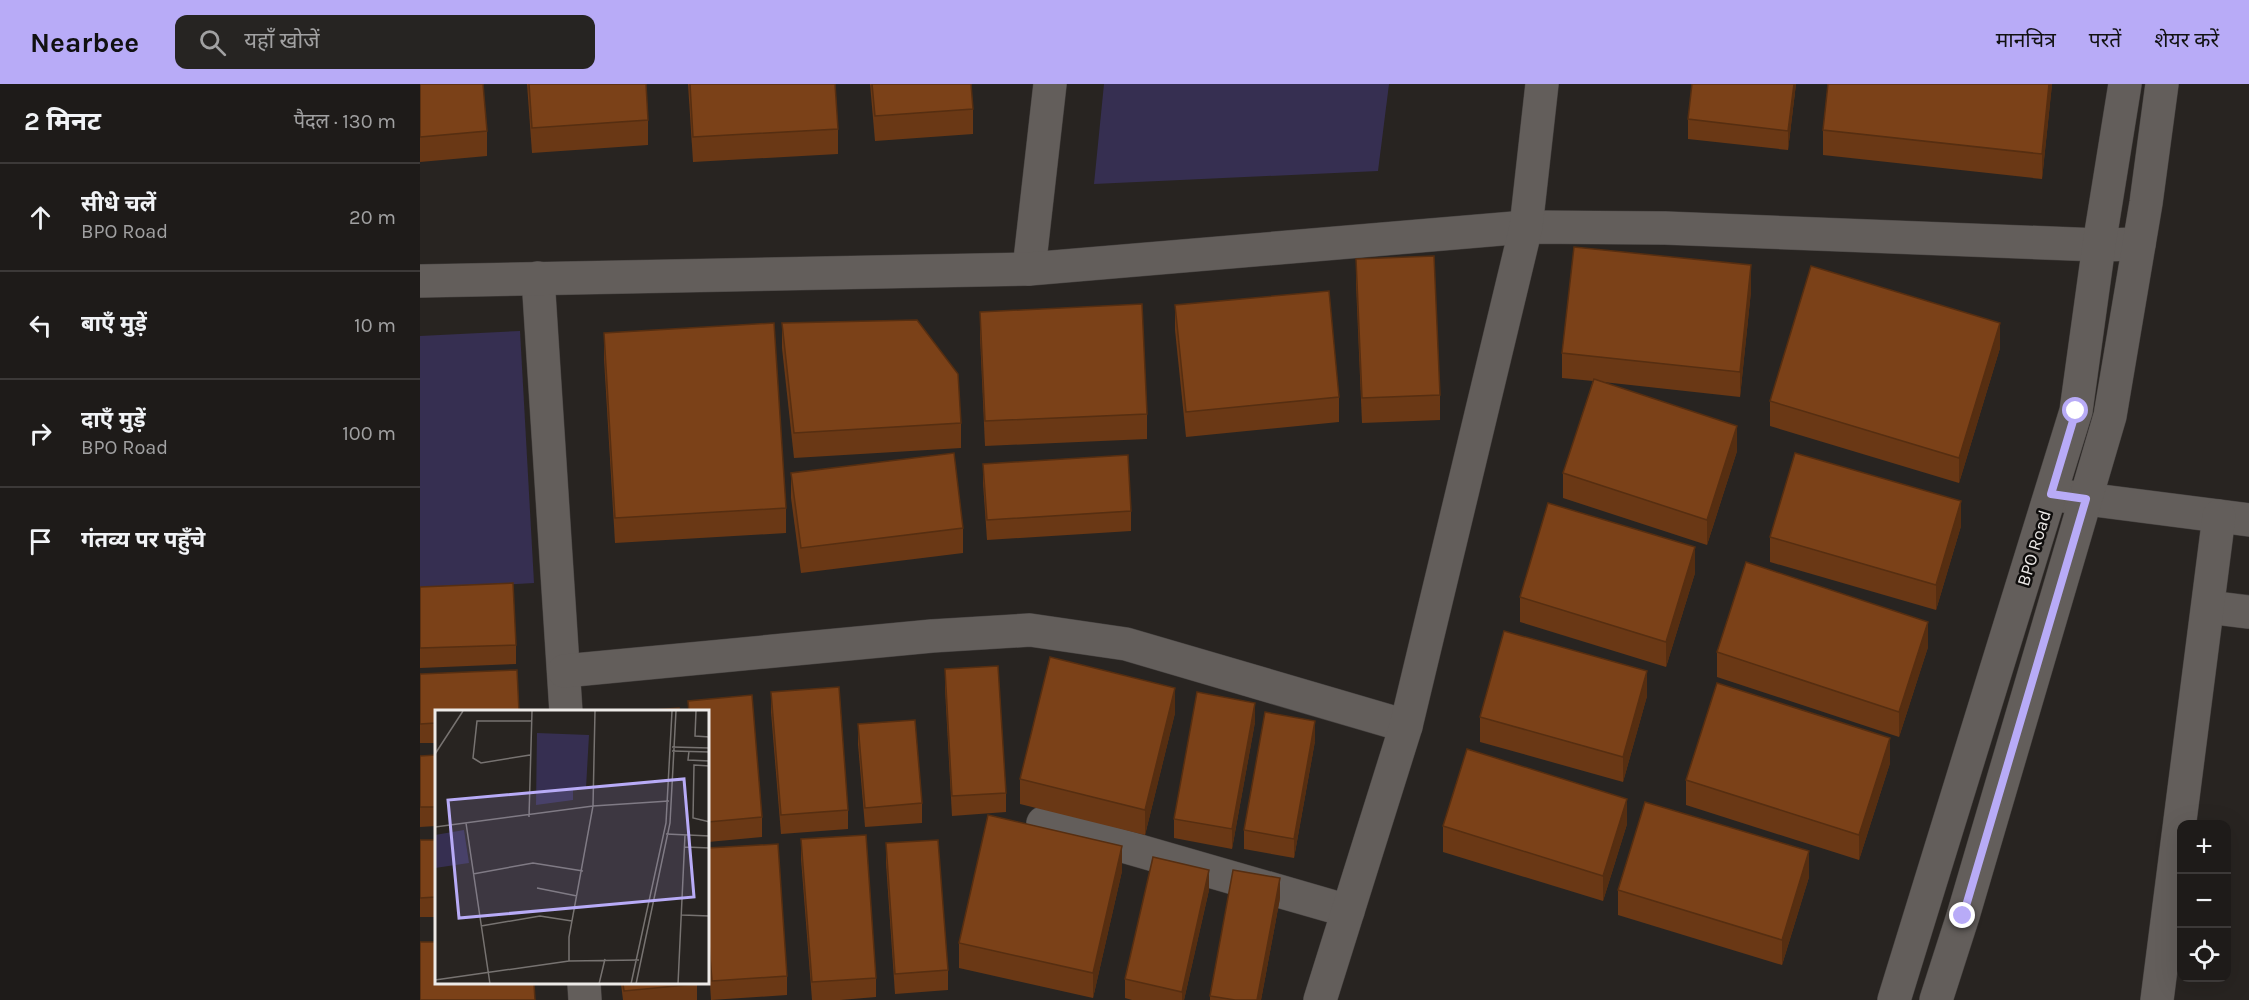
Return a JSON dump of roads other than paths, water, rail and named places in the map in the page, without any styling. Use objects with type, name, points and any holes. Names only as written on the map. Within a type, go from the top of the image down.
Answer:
[{"type":"street","points":[[1029,269],[1050,84]]},
{"type":"street","points":[[1320,1000],[1406,726],[1526,227],[1542,84]]},
{"type":"street","name":"BPO Road","points":[[1894,1000],[2076,411],[2099,244],[2125,84]]},
{"type":"street","name":"BPO Road","points":[[1936,1000],[1963,916],[2110,416],[2139,244],[2162,84]]},
{"type":"street","points":[[420,281],[1029,269],[1526,227],[1665,228],[2139,244]]},
{"type":"street","points":[[538,278],[566,710]]},
{"type":"street","points":[[2051,494],[2234,518],[2208,607],[2157,1000]]},
{"type":"street","points":[[2208,607],[2249,612]]},
{"type":"street","points":[[564,671],[932,636],[1030,630],[1126,644],[1406,726]]},
{"type":"street","points":[[1043,823],[1348,911]]},
{"type":"street","points":[[584,985],[585,1000]]}]
